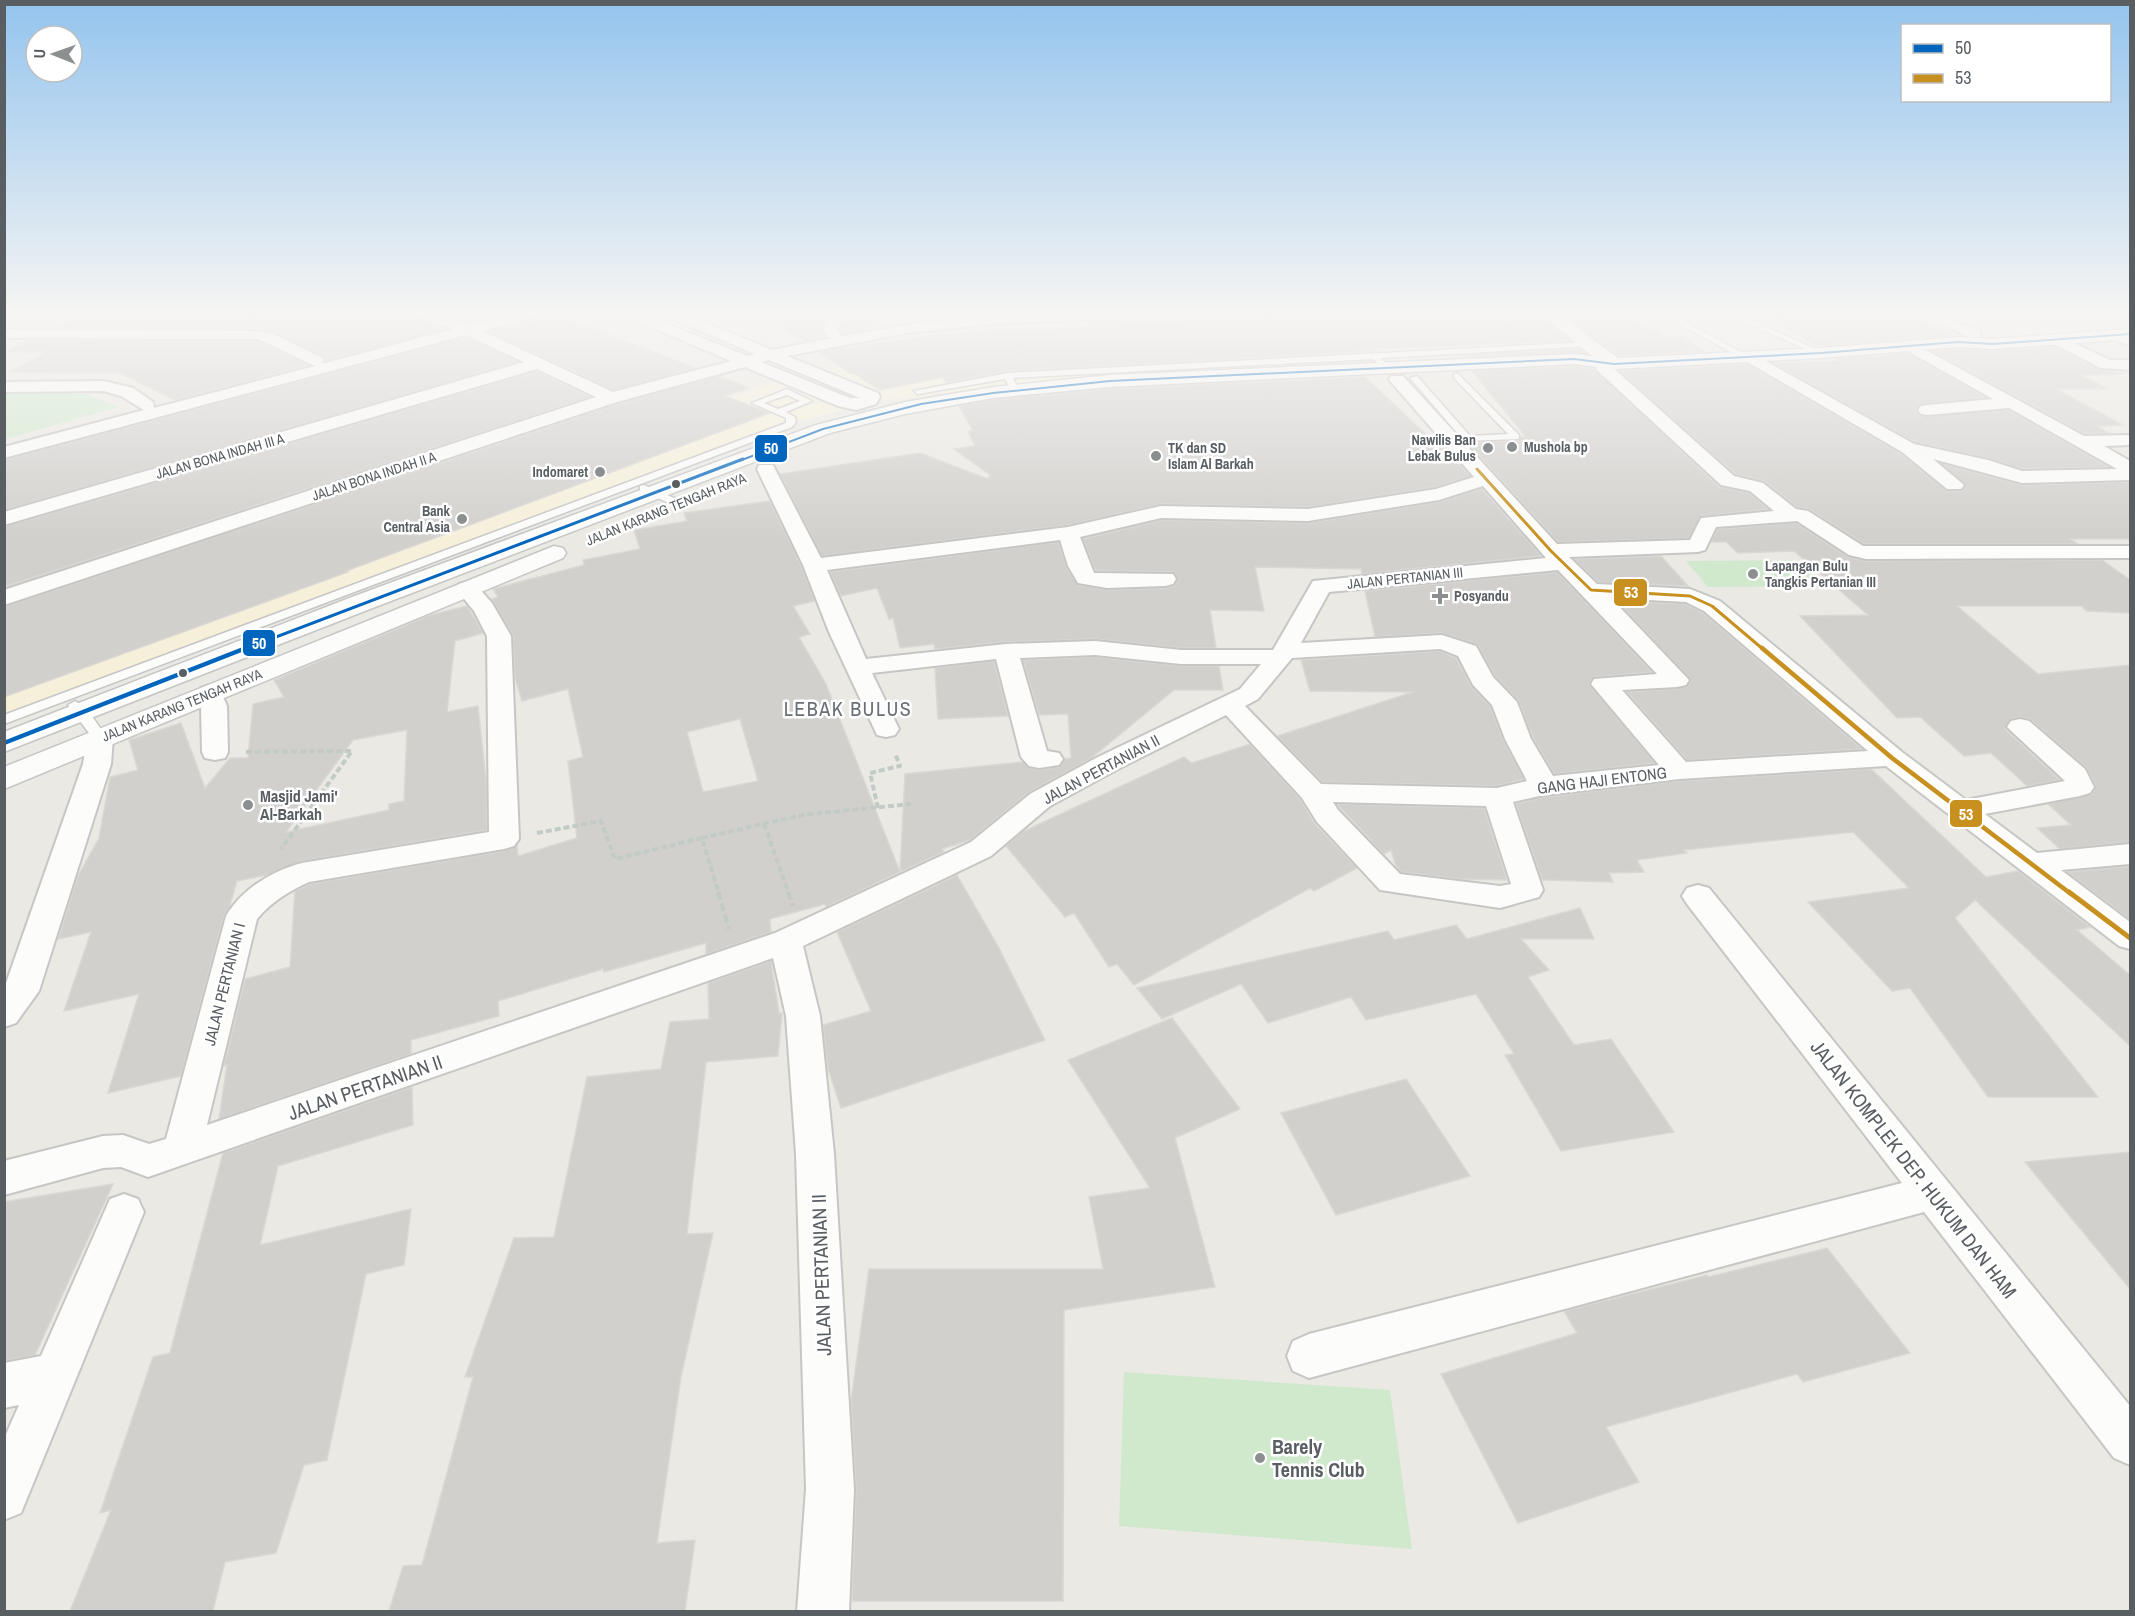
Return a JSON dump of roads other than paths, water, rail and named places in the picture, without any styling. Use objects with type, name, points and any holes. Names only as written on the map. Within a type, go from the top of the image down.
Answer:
[{"type":"main road","name":"JALAN KARANG TENGAH RAYA","points":[[4,743],[75,704],[643,488],[824,429],[986,389]]},
{"type":"main road","name":"JALAN KARANG TENGAH RAYA","points":[[4,779],[677,503],[766,469],[905,423],[979,409],[1173,389]]},
{"type":"street","points":[[117,389],[127,392],[152,409],[226,389]]},
{"type":"street","points":[[4,453],[219,389]]},
{"type":"street","name":"JALAN BONA INDAH III A","points":[[4,519],[448,389]]},
{"type":"street","points":[[593,389],[611,398]]},
{"type":"street","name":"JALAN BONA INDAH II A","points":[[4,598],[643,389]]},
{"type":"street","points":[[815,389],[850,404],[864,403],[872,397],[855,389]]},
{"type":"street","points":[[1410,389],[1557,557],[1677,680],[1603,684],[1679,771]]},
{"type":"street","points":[[1634,389],[1728,481],[1751,483],[1760,487],[1790,514]]},
{"type":"street","points":[[1804,389],[1908,448],[1954,485]]},
{"type":"street","points":[[1985,389],[2130,468]]},
{"type":"street","points":[[1927,410],[2010,404]]},
{"type":"street","points":[[2082,441],[2130,440]]},
{"type":"street","points":[[1908,448],[1981,464],[2006,474],[2022,477],[2130,474]]},
{"type":"street","points":[[766,469],[814,566],[886,729]]},
{"type":"street","points":[[814,566],[1068,533],[1161,512],[1308,516],[1439,494],[1487,479]]},
{"type":"street","points":[[1557,557],[1698,546],[1708,522],[1790,514],[1805,516],[1856,551],[1866,554],[2130,552]]},
{"type":"street","points":[[1068,533],[1079,566],[1086,578],[1107,581],[1165,579]]},
{"type":"street","name":"JALAN PERTANIAN III","points":[[1282,654],[1321,586],[1557,557]]},
{"type":"street","name":"JALAN PERTANIAN I","points":[[182,1149],[242,916],[256,898],[276,884],[302,873],[504,839],[499,636],[484,608],[467,589]]},
{"type":"street","points":[[1591,590],[1690,596],[1712,606],[1892,758],[2130,938]]},
{"type":"street","points":[[858,667],[1006,651],[1095,648],[1181,657],[1282,654],[1442,642],[1468,651],[1482,680],[1504,702],[1518,739],[1544,786]]},
{"type":"street","points":[[1006,651],[1035,757],[1039,760],[1049,759]]},
{"type":"street","name":"JALAN PERTANIAN II","points":[[4,1178],[103,1152],[123,1150],[148,1161],[794,938],[981,849],[1040,800],[1108,763],[1250,694],[1282,654]]},
{"type":"street","points":[[210,693],[214,706],[214,752]]},
{"type":"street","points":[[1229,704],[1313,793],[1327,816],[1391,883],[1500,897],[1528,890],[1497,797]]},
{"type":"street","points":[[1961,810],[2080,787],[2075,775],[2020,727]]},
{"type":"street","points":[[4,1014],[22,991],[97,764],[100,738]]},
{"type":"street","name":"GANG HAJI ENTONG","points":[[1313,793],[1497,797],[1544,786],[1679,771],[1892,758]]},
{"type":"street","points":[[2033,863],[2130,854]]},
{"type":"street","name":"JALAN KOMPLEK DEP. HUKUM DAN HAM","points":[[1698,896],[2130,1442]]},
{"type":"street","name":"JALAN PERTANIAN II","points":[[794,938],[816,1154],[830,1489],[823,1611]]},
{"type":"street","points":[[1309,1356],[1933,1192]]},
{"type":"street","points":[[4,1496],[57,1376],[124,1212]]},
{"type":"street","points":[[4,1386],[57,1376]]},
{"type":"lane","points":[[918,391],[936,389]]},
{"type":"lane","points":[[1414,389],[1467,439],[1516,437],[1470,389]]},
{"type":"lane","points":[[643,488],[789,425],[790,417],[778,412]]},
{"type":"lane","points":[[643,488],[677,503]]},
{"type":"lane","points":[[4,720],[75,704],[100,738]]},
{"type":"place","name":"Mushola bp","points":[[1512,447]]},
{"type":"place","name":"Nawilis Ban Lebak Bulus","points":[[1488,448]]},
{"type":"place","name":"TK dan SD Islam Al Barkah","points":[[1156,456]]},
{"type":"place","name":"Indomaret","points":[[600,472]]},
{"type":"place","name":"Bank Central Asia","points":[[462,519]]},
{"type":"place","name":"Lapangan Bulu Tangkis Pertanian III","points":[[1753,574]]},
{"type":"place","name":"Posyandu","points":[[1440,596]]},
{"type":"place","name":"Masjid Jami' Al-Barkah","points":[[248,805]]},
{"type":"place","name":"Barely Tennis Club","points":[[1260,1458]]},
{"type":"district","name":"LEBAK BULUS","points":[[848,708]]}]
